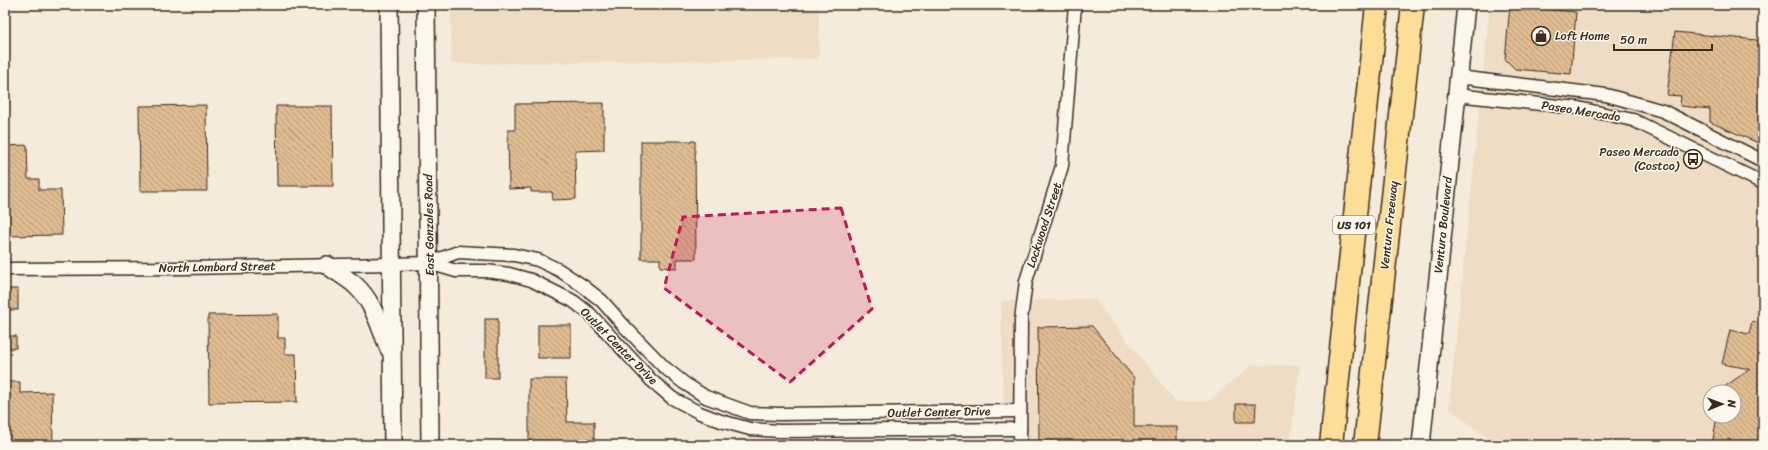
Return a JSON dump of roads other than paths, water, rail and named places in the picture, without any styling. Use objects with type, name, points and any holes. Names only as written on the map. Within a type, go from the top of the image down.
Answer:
[{"type":"highway","name":"US 101","points":[[1331,445],[1377,5]]},
{"type":"highway","name":"Ventura Freeway","points":[[1365,445],[1413,5]]},
{"type":"main road","points":[[389,5],[393,445]]},
{"type":"main road","name":"East Gonzales Road","points":[[426,5],[430,445]]},
{"type":"main road","name":"Ventura Boulevard","points":[[1421,445],[1466,5]]},
{"type":"main road","points":[[327,265],[355,285],[365,296],[374,311],[392,359]]},
{"type":"street","name":"Lockwood Street","points":[[1020,445],[1021,320],[1026,281],[1062,166],[1075,5]]},
{"type":"street","name":"Paseo Mercado","points":[[1458,77],[1606,95],[1635,103],[1663,111],[1763,162]]},
{"type":"street","name":"Paseo Mercado","points":[[1456,94],[1578,108],[1633,120],[1763,183]]},
{"type":"street","name":"Outlet Center Drive","points":[[429,262],[458,252],[500,254],[538,260],[560,270],[602,301],[664,367],[684,383],[706,397],[750,412],[780,414],[1020,411]]},
{"type":"street","name":"North Lombard Street","points":[[5,269],[392,264],[429,262]]},
{"type":"street","name":"Outlet Center Drive","points":[[429,262],[456,271],[486,271],[509,274],[531,280],[573,301],[600,324],[651,380],[672,398],[700,413],[721,421],[750,429],[780,432],[1020,429]]},
{"type":"place","name":"Loft Home","points":[[1541,36]]},
{"type":"place","name":"Paseo Mercado (Costco)","points":[[1693,159]]}]
